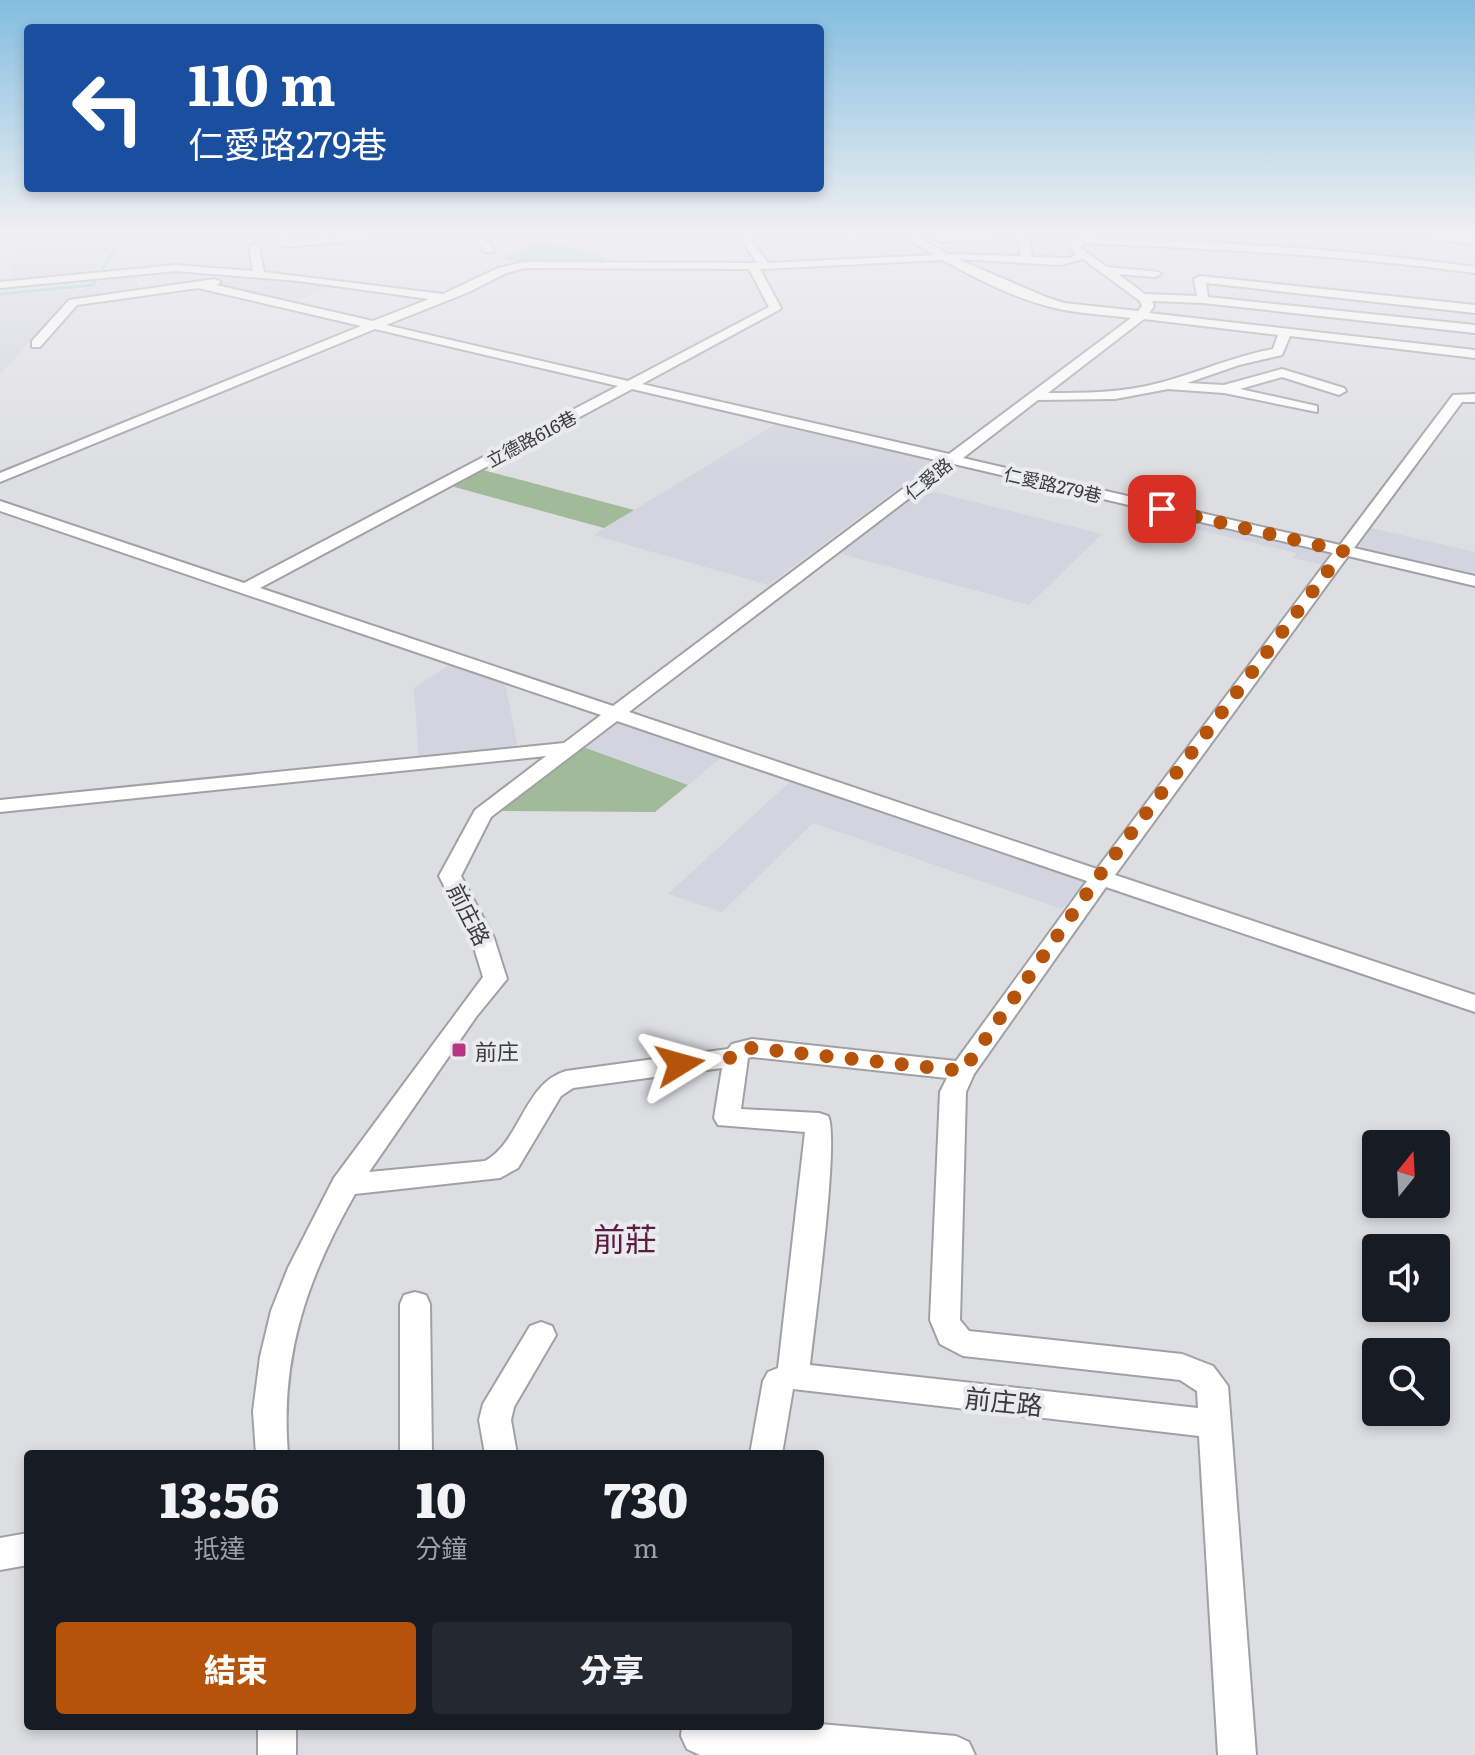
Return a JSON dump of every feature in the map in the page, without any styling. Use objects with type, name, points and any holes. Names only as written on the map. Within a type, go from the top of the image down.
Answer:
[{"type":"street","points":[[36,344],[63,314]]},
{"type":"street","name":"仁愛路279巷","points":[[324,314],[1475,581]]},
{"type":"street","points":[[0,478],[400,314]]},
{"type":"street","name":"立德路616巷","points":[[245,589],[764,314]]},
{"type":"street","points":[[1125,314],[1475,354]]},
{"type":"street","points":[[1332,314],[1475,329]]},
{"type":"street","name":"仁愛路","points":[[614,714],[887,511],[1141,316]]},
{"type":"street","points":[[1344,339],[1351,316]]},
{"type":"street","points":[[1033,396],[1087,398],[1163,386],[1224,363],[1278,352],[1285,332]]},
{"type":"street","points":[[1224,389],[1282,373],[1339,391]]},
{"type":"street","points":[[1163,386],[1224,389],[1312,409]]},
{"type":"street","points":[[1237,1755],[1212,1386],[1202,1375],[1182,1367],[963,1343],[951,1335],[945,1320],[953,1092],[963,1071],[1099,876],[1458,398],[1469,397]]},
{"type":"street","points":[[0,506],[1475,1004]]},
{"type":"street","name":"前庄路","points":[[272,1450],[269,1406],[281,1328],[302,1265],[344,1185],[495,979],[483,936],[465,911],[450,876],[457,859],[482,814],[614,714]]},
{"type":"street","points":[[0,806],[570,747]]},
{"type":"street","points":[[767,1450],[779,1381],[793,1376],[818,1158],[819,1123],[727,1118],[736,1057],[741,1050],[752,1048],[963,1071]]},
{"type":"street","points":[[344,1185],[490,1171],[508,1161],[552,1090],[566,1080],[736,1057]]},
{"type":"street","points":[[415,1304],[416,1450]]},
{"type":"street","points":[[500,1450],[495,1420],[499,1404],[541,1335]]},
{"type":"street","name":"前庄路","points":[[793,1376],[1214,1424]]},
{"type":"street","points":[[0,1554],[24,1550]]},
{"type":"street","points":[[277,1730],[277,1755]]},
{"type":"street","points":[[700,1731],[956,1755]]},
{"type":"shaded area","points":[[0,314],[54,314],[0,375]]},
{"type":"shaded area","points":[[779,422],[938,459],[768,585],[593,535]]},
{"type":"shaded area","points":[[922,489],[1102,534],[1029,605],[838,553]]},
{"type":"shaded area","points":[[1140,506],[1333,551],[1322,565],[1293,558],[1296,553],[1131,514]]},
{"type":"shaded area","points":[[1371,528],[1475,552],[1475,577],[1356,550]]},
{"type":"shaded area","points":[[449,665],[505,683],[518,748],[419,760],[414,688]]},
{"type":"shaded area","points":[[617,721],[722,757],[688,785],[583,747]]},
{"type":"shaded area","points":[[792,780],[1089,877],[1062,909],[813,823],[722,912],[668,894]]},
{"type":"green space","points":[[483,470],[634,510],[604,528],[451,486]]},
{"type":"green space","points":[[583,747],[688,785],[655,812],[499,811]]},
{"type":"place","name":"前庄","points":[[459,1050]]},
{"type":"district","name":"前莊","points":[[625,1237]]},
{"type":"route","points":[[680,1064],[736,1057],[741,1050],[752,1048],[963,1071],[1099,876],[1343,551],[1162,509]]}]
